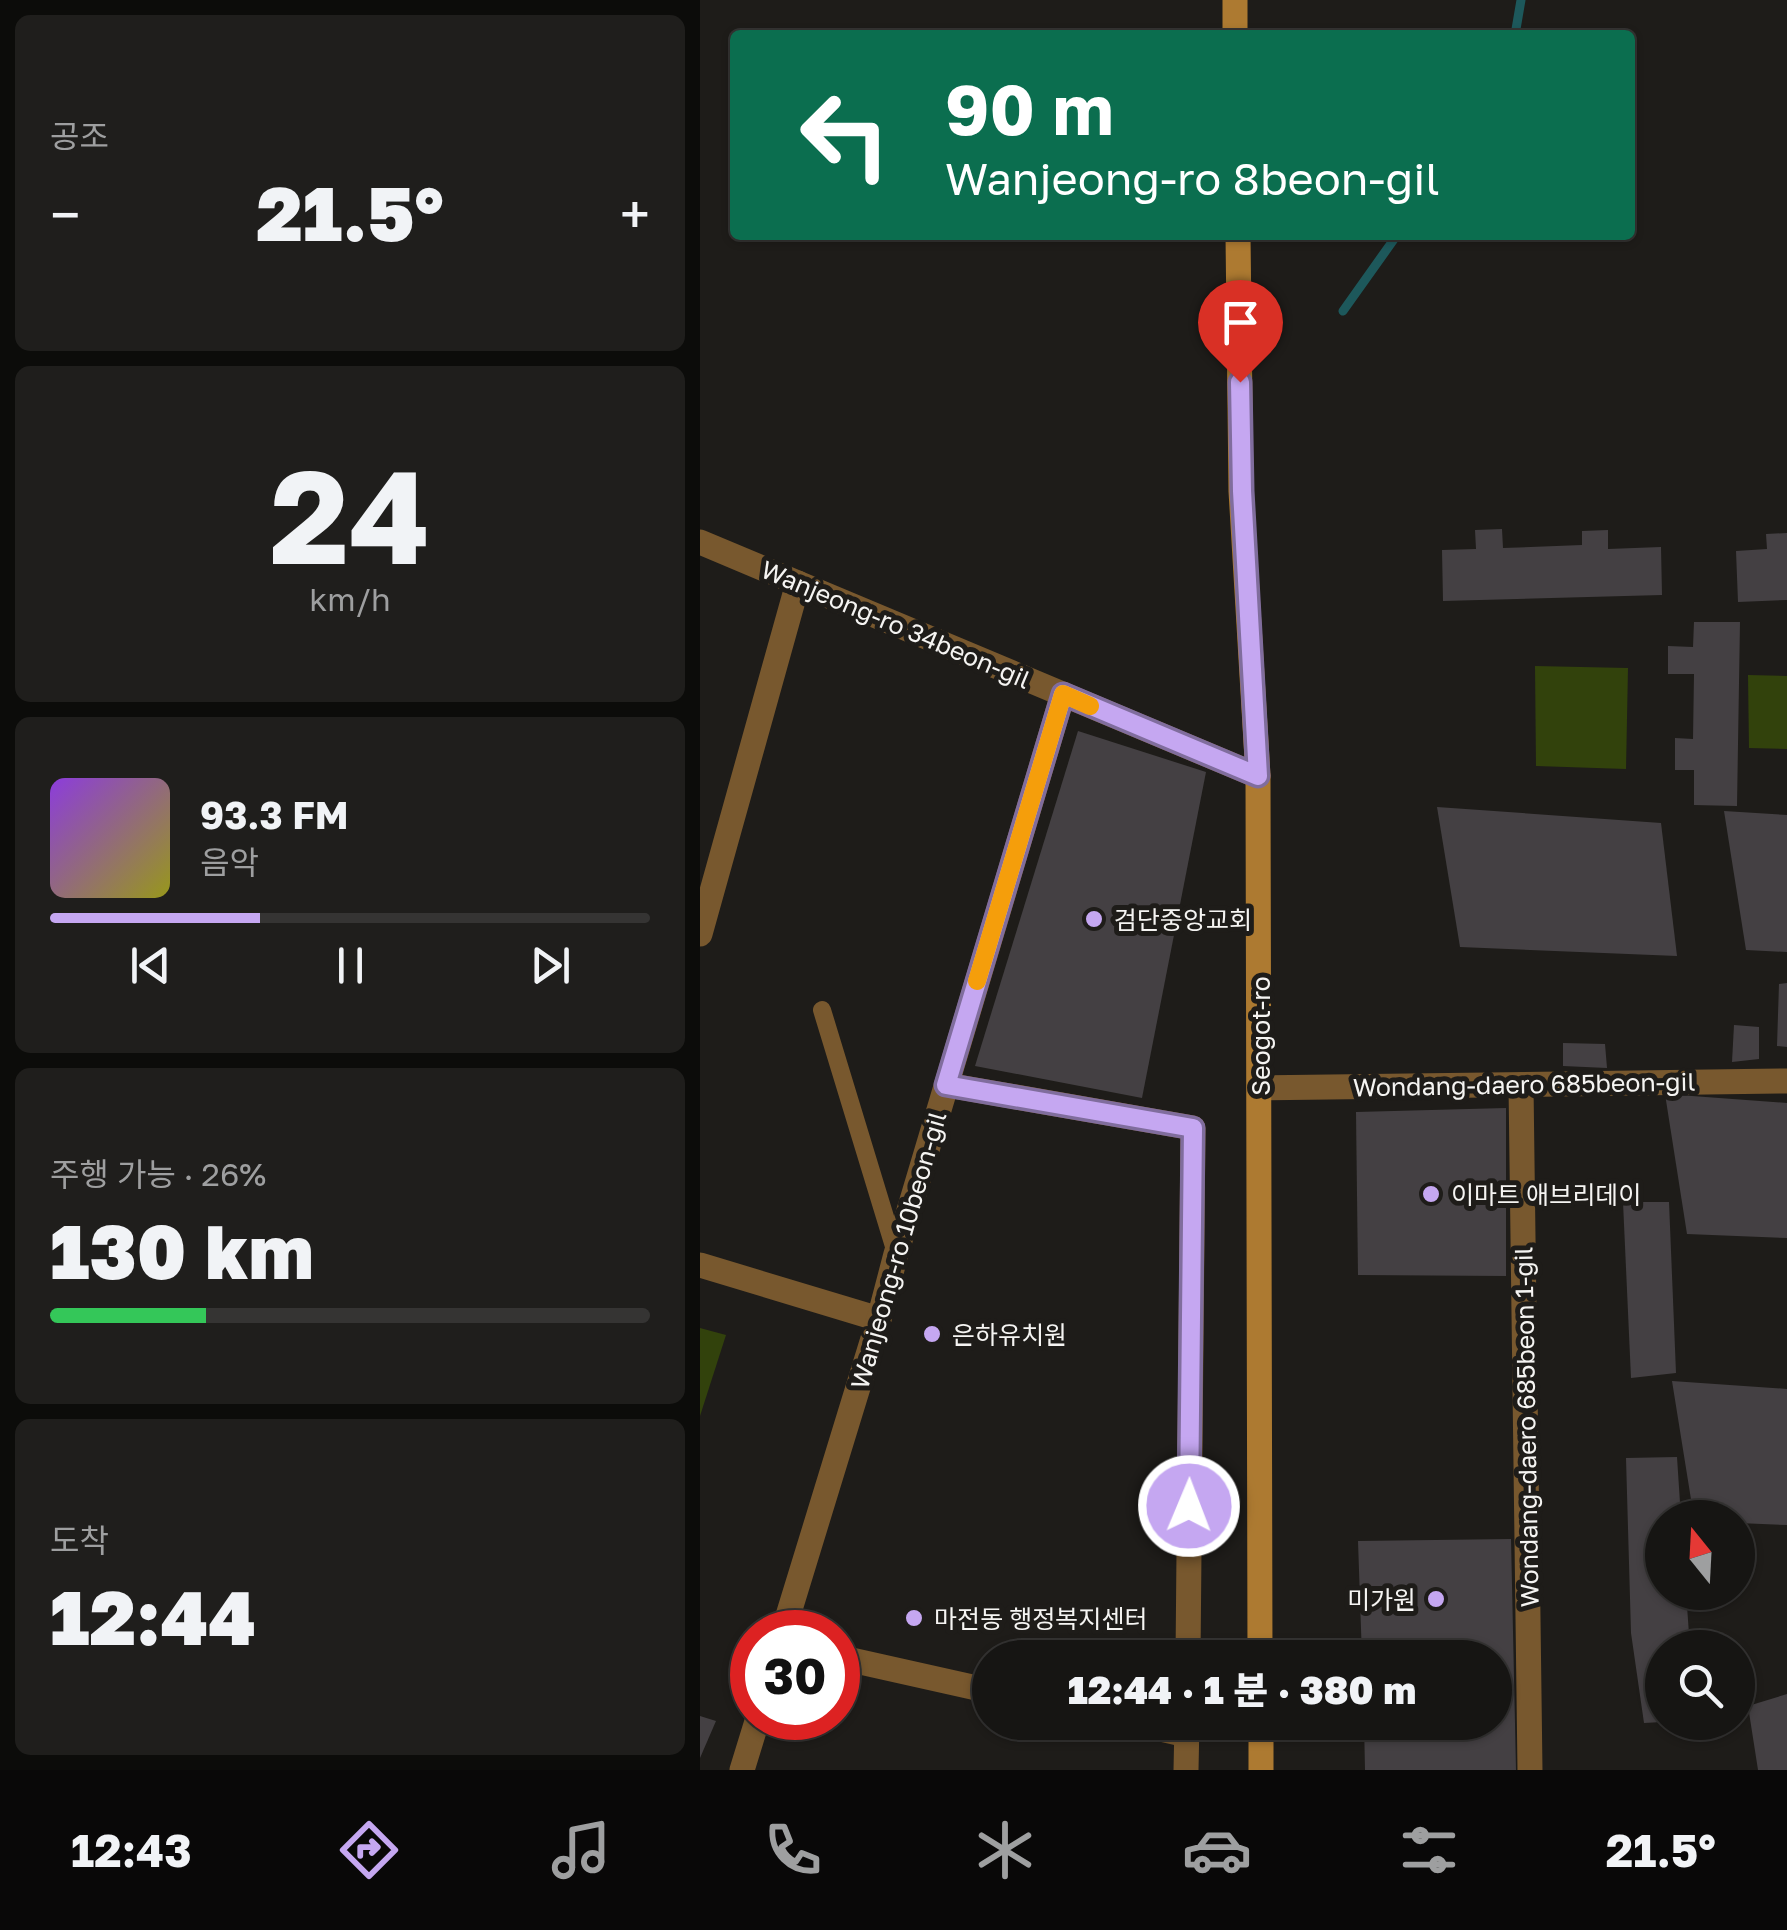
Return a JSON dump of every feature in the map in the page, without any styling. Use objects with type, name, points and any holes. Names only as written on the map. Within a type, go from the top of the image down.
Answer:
[{"type":"main road","points":[[1235,0],[1235,30]]},
{"type":"main road","name":"Seogot-ro","points":[[1238,240],[1242,491],[1258,776],[1260,1640]]},
{"type":"main road","points":[[1260,1740],[1260,1770]]},
{"type":"street","name":"Wanjeong-ro 34beon-gil","points":[[700,542],[1258,776]]},
{"type":"street","points":[[700,934],[798,583]]},
{"type":"street","name":"Wanjeong-ro 10beon-gil","points":[[790,1610],[1063,694]]},
{"type":"street","name":"Wondang-daero 685beon-gil","points":[[1260,1088],[1787,1080]]},
{"type":"street","name":"Wondang-daero 685beon 1-gil","points":[[1521,1084],[1530,1770]]},
{"type":"street","points":[[946,1085],[1193,1128],[1188,1640]]},
{"type":"street","points":[[700,1265],[879,1319]]},
{"type":"street","points":[[860,1662],[972,1687]]},
{"type":"street","points":[[742,1770],[751,1740]]},
{"type":"street","points":[[1186,1770],[1187,1740]]},
{"type":"lane","points":[[822,1010],[896,1254]]},
{"type":"green space","points":[[1535,666],[1628,668],[1626,769],[1536,766]]},
{"type":"green space","points":[[1748,675],[1787,676],[1787,749],[1749,748]]},
{"type":"green space","points":[[700,1328],[726,1335],[700,1416]]},
{"type":"building","points":[[1502,529],[1503,548],[1582,545],[1582,531],[1608,530],[1608,549],[1661,547],[1662,595],[1443,601],[1442,550],[1476,549],[1475,530]]},
{"type":"building","points":[[1787,533],[1787,600],[1738,602],[1736,551],[1767,549],[1766,534]]},
{"type":"building","points":[[1694,622],[1740,622],[1737,806],[1694,805],[1694,770],[1675,770],[1675,738],[1693,739],[1694,674],[1668,674],[1668,646],[1693,647]]},
{"type":"building","name":"검단중앙교회","points":[[1078,731],[1206,772],[1142,1098],[975,1066]]},
{"type":"building","points":[[1437,807],[1661,823],[1677,956],[1460,947]]},
{"type":"building","points":[[1724,811],[1787,815],[1787,952],[1746,950]]},
{"type":"building","points":[[1787,983],[1787,1047],[1777,1046],[1779,984]]},
{"type":"building","points":[[1734,1025],[1759,1027],[1759,1059],[1732,1062]]},
{"type":"building","points":[[1563,1043],[1605,1044],[1607,1068],[1563,1066]]},
{"type":"building","points":[[1665,1094],[1787,1103],[1787,1238],[1687,1234]]},
{"type":"building","name":"이마트 애브리데이","points":[[1506,1108],[1506,1276],[1358,1275],[1356,1112]]},
{"type":"building","points":[[1623,1202],[1669,1202],[1676,1373],[1631,1378]]},
{"type":"building","points":[[1672,1381],[1787,1389],[1787,1525],[1755,1524],[1755,1500],[1691,1500]]},
{"type":"building","points":[[1677,1457],[1680,1500],[1645,1500],[1645,1610],[1687,1610],[1689,1630],[1645,1630],[1645,1723],[1631,1633],[1626,1458]]},
{"type":"building","name":"미가원","points":[[1511,1539],[1516,1770],[1365,1770],[1364,1740],[1512,1740],[1512,1640],[1361,1640],[1358,1541]]},
{"type":"building","points":[[1787,1694],[1787,1770],[1758,1770],[1753,1740],[1755,1704]]},
{"type":"building","points":[[700,1716],[716,1721],[700,1758]]},
{"type":"waterway","points":[[1516,30],[1521,0]]},
{"type":"waterway","points":[[1343,311],[1393,240]]},
{"type":"slow traffic","points":[[977,981],[1063,694],[1090,706]]},
{"type":"place","name":"검단중앙교회","points":[[1094,919]]},
{"type":"place","name":"이마트 애브리데이","points":[[1431,1194]]},
{"type":"place","name":"은하유치원","points":[[932,1334]]},
{"type":"place","name":"미가원","points":[[1436,1599]]},
{"type":"place","name":"마전동 행정복지센터","points":[[914,1618]]},
{"type":"route","points":[[1189,1506],[1193,1128],[946,1085],[1063,694],[1258,776],[1240,382]]}]
